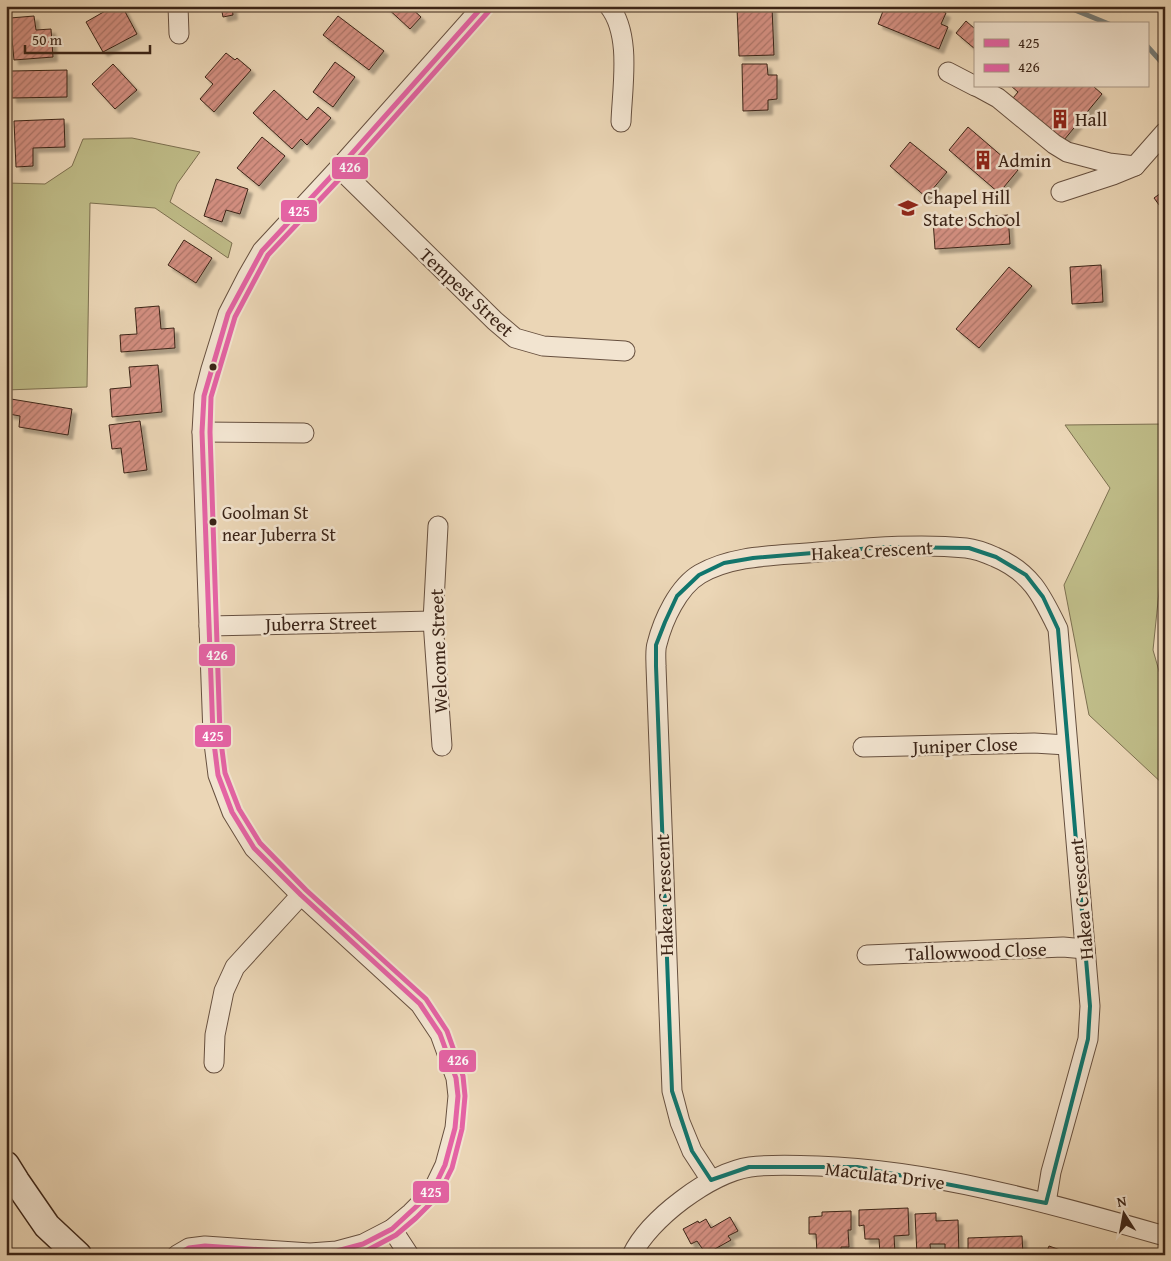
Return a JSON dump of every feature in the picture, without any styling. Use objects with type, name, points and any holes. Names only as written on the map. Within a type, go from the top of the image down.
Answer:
[{"type":"street","points":[[178,6],[179,34]]},
{"type":"street","points":[[177,1255],[189,1248],[205,1246],[310,1253],[337,1251],[363,1244],[392,1229],[432,1192],[445,1165],[455,1128],[458,1096],[456,1078],[440,1034],[420,1004],[301,895],[254,848],[232,812],[218,775],[213,736],[202,432],[204,396],[228,314],[262,251],[484,6]]},
{"type":"street","points":[[610,6],[620,32],[624,57],[621,122]]},
{"type":"street","points":[[948,72],[974,85]]},
{"type":"street","points":[[979,88],[998,98],[1054,144],[1068,152],[1109,163],[1135,166]]},
{"type":"street","points":[[1061,192],[1135,166],[1165,132]]},
{"type":"street","name":"Tempest Street","points":[[339,168],[495,321],[515,338],[543,346],[626,351]]},
{"type":"street","points":[[202,432],[304,433]]},
{"type":"street","name":"Welcome Street","points":[[438,526],[433,621],[442,746]]},
{"type":"street","name":"Hakea Crescent","points":[[711,1180],[692,1151],[680,1122],[672,1091],[656,645],[677,596],[698,575],[724,563],[753,558],[884,547],[942,546],[968,548],[996,557],[1026,575],[1043,598],[1058,629],[1090,1006],[1088,1039],[1051,1172],[1046,1203]]},
{"type":"street","name":"Juberra Street","points":[[208,626],[433,621]]},
{"type":"street","name":"Juniper Close","points":[[863,746],[1034,743],[1067,745]]},
{"type":"street","points":[[214,1063],[216,1035],[224,991],[235,967],[301,895]]},
{"type":"street","name":"Tallowwood Close","points":[[867,956],[1063,947],[1085,949]]},
{"type":"street","points":[[6,1165],[47,1226],[78,1255]]},
{"type":"street","name":"Maculata Drive","points":[[632,1255],[637,1244],[669,1210],[711,1180],[749,1167],[857,1167],[907,1174],[1046,1203],[1165,1236]]},
{"type":"street","points":[[392,1229],[409,1255]]},
{"type":"highlighted area","points":[[884,547],[969,548],[996,557],[1026,575],[1043,597],[1058,629],[1090,1006],[1088,1039],[1046,1203],[857,1167],[749,1167],[711,1180],[692,1151],[672,1091],[656,645],[677,596],[699,575],[724,563],[753,558]]},
{"type":"shaded area","points":[[132,138],[200,152],[177,184],[170,202],[232,243],[228,258],[155,208],[90,203],[87,387],[6,390],[6,183],[45,184],[72,166],[83,139]]},
{"type":"shaded area","points":[[1165,424],[1165,572],[1160,582],[1153,650],[1165,692],[1165,786],[1089,715],[1064,585],[1110,488],[1065,425]]},
{"type":"building","points":[[114,6],[122,6],[137,34],[103,52],[86,22]]},
{"type":"building","points":[[221,6],[232,6],[233,15],[223,17]]},
{"type":"building","points":[[385,6],[413,6],[411,8],[421,17],[410,29]]},
{"type":"building","points":[[885,6],[930,6],[946,13],[941,24],[948,27],[939,49],[878,24]]},
{"type":"building","points":[[772,7],[774,55],[739,56],[737,8]]},
{"type":"building","points":[[34,16],[36,30],[51,29],[53,57],[14,60],[10,18]]},
{"type":"building","points":[[338,16],[384,51],[369,70],[323,35]]},
{"type":"building","points":[[966,21],[974,28],[974,48],[956,33]]},
{"type":"building","points":[[226,53],[235,60],[237,58],[251,70],[214,112],[200,99],[213,84],[205,77]]},
{"type":"building","points":[[335,62],[355,77],[333,107],[313,92]]},
{"type":"building","points":[[113,64],[137,90],[115,109],[92,84]]},
{"type":"building","points":[[742,64],[767,64],[768,75],[777,75],[777,99],[768,100],[768,110],[743,111]]},
{"type":"building","points":[[67,70],[67,97],[12,98],[11,71]]},
{"type":"building","name":"Hall","points":[[1013,88],[1095,88],[1102,94],[1064,140],[1013,98],[1018,92]]},
{"type":"building","points":[[274,90],[307,120],[318,107],[331,118],[307,145],[301,139],[292,149],[253,113]]},
{"type":"building","points":[[64,119],[65,147],[33,148],[33,166],[16,167],[14,121]]},
{"type":"building","name":"Admin","points":[[968,127],[1018,170],[999,193],[949,150]]},
{"type":"building","points":[[262,137],[285,156],[259,186],[237,168]]},
{"type":"building","points":[[910,142],[947,172],[926,197],[890,166]]},
{"type":"building","points":[[216,179],[248,189],[240,214],[226,210],[222,222],[204,216]]},
{"type":"building","points":[[1165,190],[1165,213],[1154,198]]},
{"type":"building","points":[[1008,215],[1010,244],[935,249],[933,220]]},
{"type":"building","points":[[184,240],[212,258],[196,283],[168,265]]},
{"type":"building","points":[[1101,265],[1103,302],[1072,304],[1070,267]]},
{"type":"building","points":[[1009,267],[1032,286],[979,348],[956,329]]},
{"type":"building","points":[[159,306],[161,329],[174,328],[175,348],[121,352],[120,335],[137,334],[135,308]]},
{"type":"building","points":[[158,365],[162,412],[112,417],[110,389],[131,387],[129,367]]},
{"type":"building","points":[[11,399],[72,409],[68,435],[19,427],[20,416],[9,414]]},
{"type":"building","points":[[140,421],[147,470],[124,473],[121,448],[112,449],[109,425]]},
{"type":"building","points":[[908,1208],[909,1235],[894,1236],[895,1253],[880,1254],[879,1239],[865,1239],[864,1225],[859,1226],[859,1210]]},
{"type":"building","points":[[851,1211],[851,1230],[848,1230],[849,1247],[841,1247],[841,1253],[817,1254],[816,1234],[809,1234],[809,1217],[822,1216],[822,1212]]},
{"type":"building","points":[[936,1213],[936,1221],[958,1220],[959,1255],[945,1255],[945,1244],[930,1244],[931,1255],[917,1255],[915,1214]]},
{"type":"building","points":[[730,1217],[738,1231],[728,1236],[731,1240],[706,1254],[697,1241],[691,1244],[683,1229],[706,1219],[711,1228]]},
{"type":"building","points":[[1022,1236],[1023,1255],[968,1255],[968,1238]]},
{"type":"building","points":[[1049,1246],[1074,1255],[1059,1255],[1047,1251]]},
{"type":"building","points":[[687,1249],[692,1255],[681,1255]]},
{"type":"waterway","points":[[1065,6],[1104,22]]},
{"type":"waterway","points":[[1148,47],[1165,66]]},
{"type":"transit line","name":"425","points":[[177,1255],[189,1248],[205,1246],[310,1253],[337,1251],[363,1244],[392,1229],[432,1192],[445,1165],[455,1128],[458,1096],[456,1078],[440,1034],[420,1004],[301,895],[254,848],[232,812],[218,775],[213,735],[202,432],[204,396],[228,314],[262,251],[339,168],[483,6]]},
{"type":"transit line","name":"426","points":[[352,1255],[366,1251],[396,1235],[438,1196],[452,1168],[462,1129],[465,1096],[463,1076],[447,1031],[426,999],[306,890],[260,843],[239,809],[225,773],[220,734],[210,432],[211,397],[235,317],[268,255],[345,173],[489,11]]},
{"type":"place","name":"Hall","points":[[1060,119]]},
{"type":"place","name":"Admin","points":[[983,160]]},
{"type":"place","name":"Chapel Hill State School","points":[[908,208]]},
{"type":"place","name":"Goolman St near Juberra St","points":[[213,522]]}]
